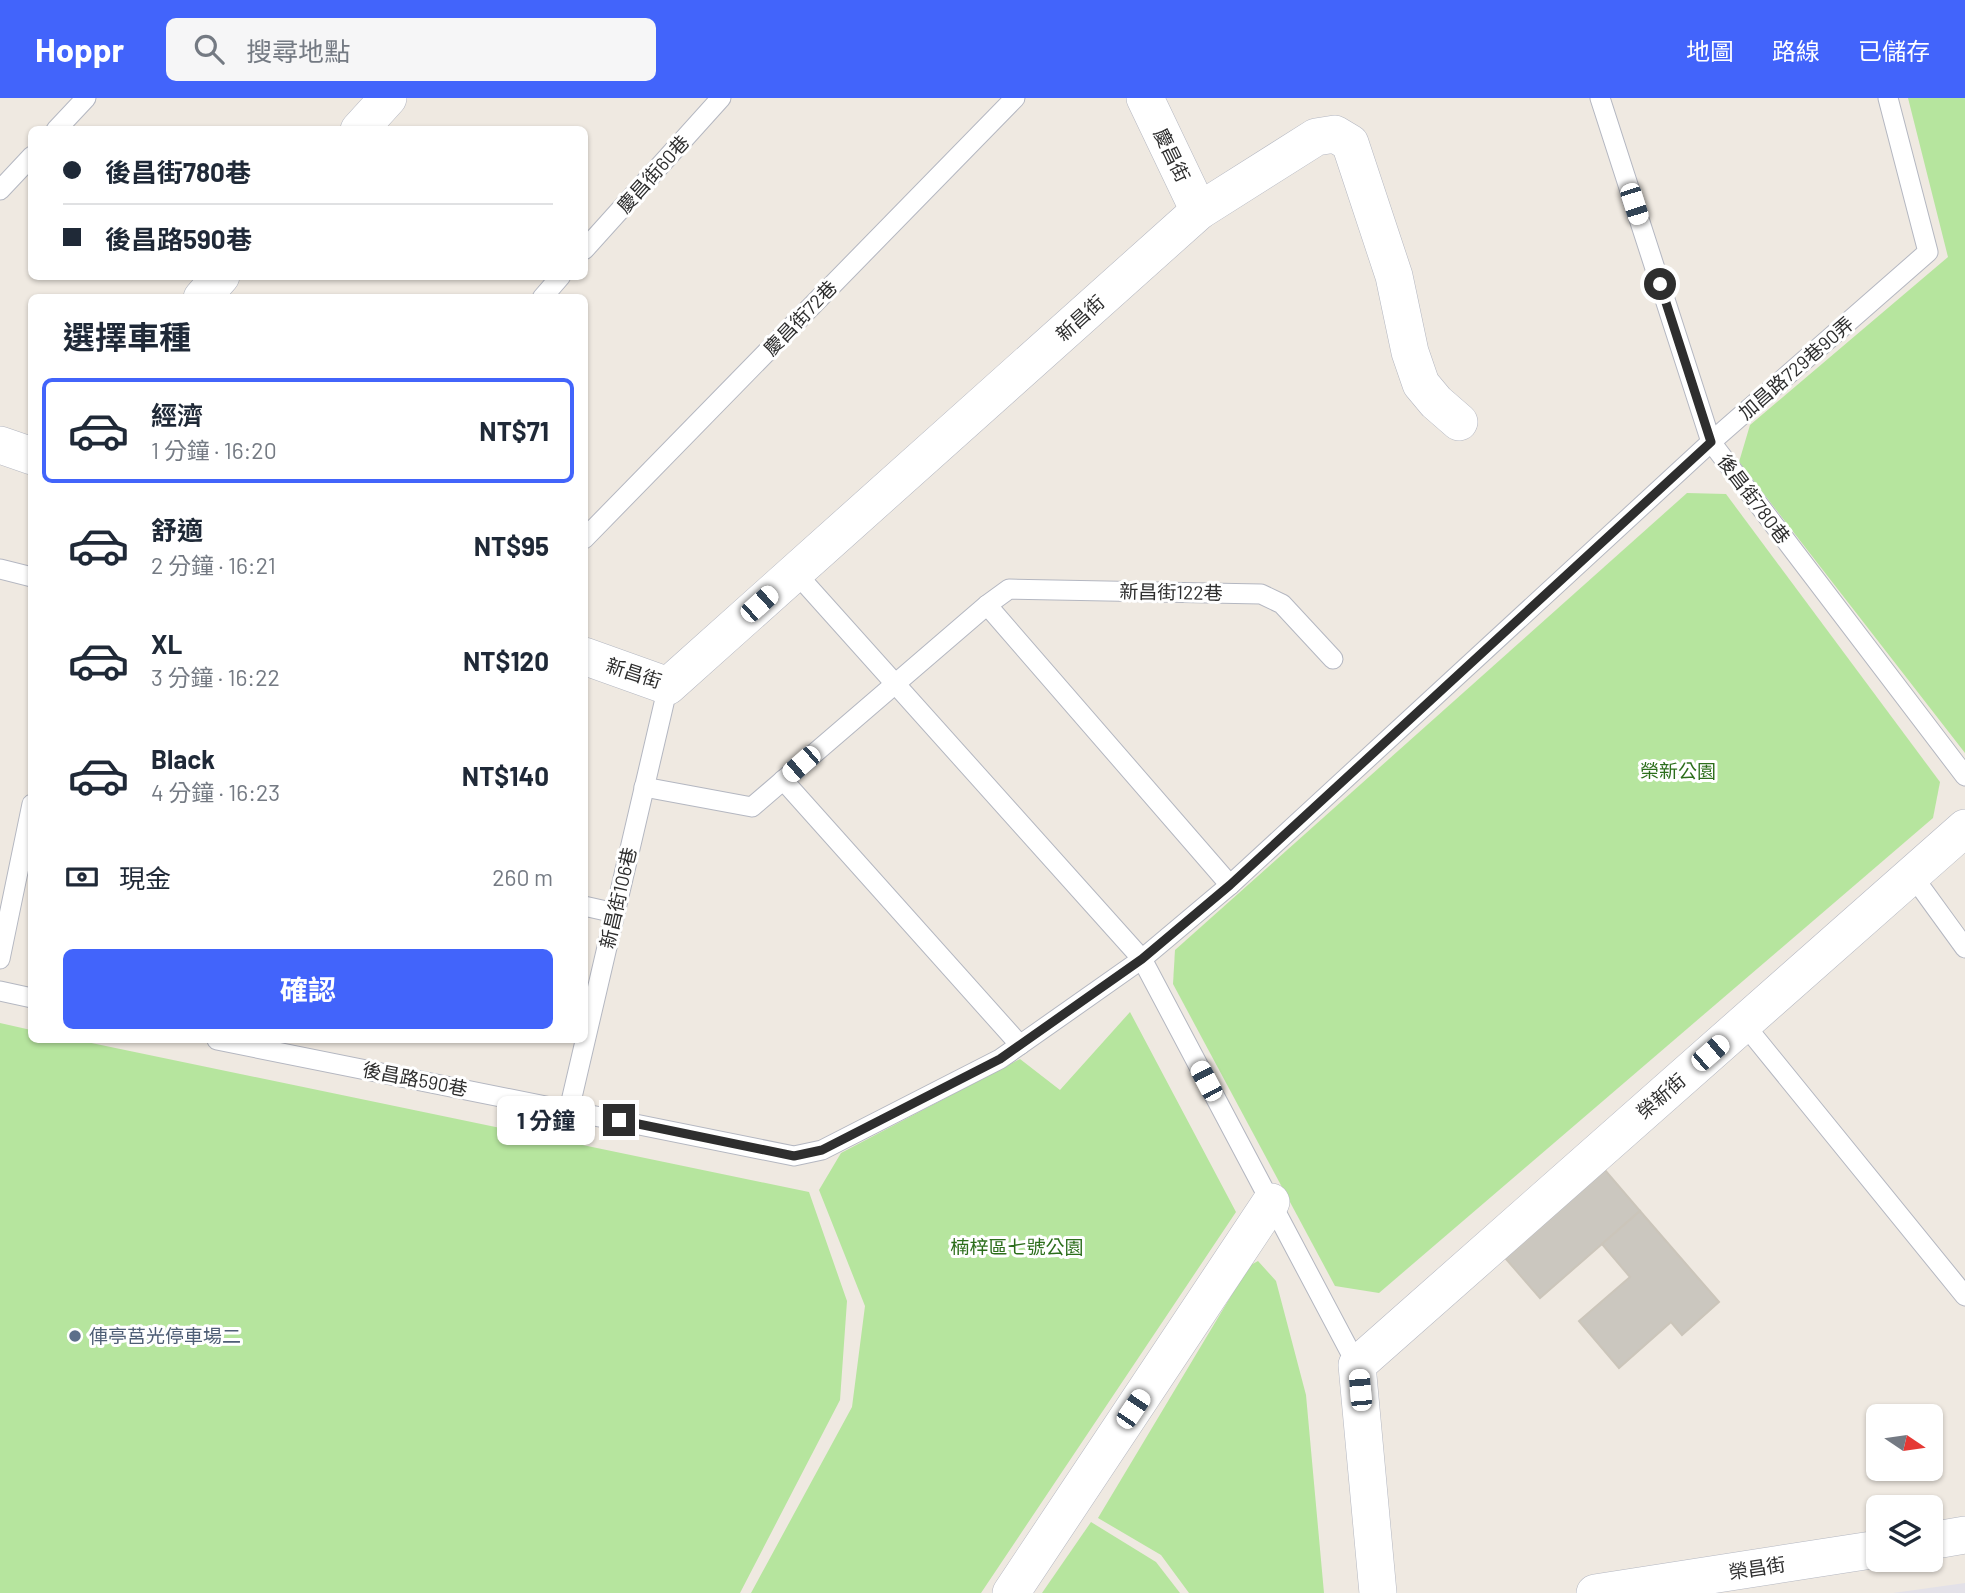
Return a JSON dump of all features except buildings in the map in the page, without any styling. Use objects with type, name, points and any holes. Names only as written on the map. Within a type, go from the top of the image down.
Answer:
[{"type":"street","points":[[363,126],[388,98]]},
{"type":"street","name":"慶昌街","points":[[1145,98],[1199,211]]},
{"type":"street","name":"新昌街","points":[[588,657],[668,686],[1199,211],[1317,137],[1335,134],[1350,143],[1394,276],[1410,352],[1421,383],[1436,402],[1459,422]]},
{"type":"street","points":[[205,294],[218,280]]},
{"type":"street","points":[[0,445],[28,455]]},
{"type":"street","name":"榮新街","points":[[1357,1365],[1965,828]]},
{"type":"street","points":[[1010,1593],[1271,1202]]},
{"type":"street","points":[[1357,1365],[1378,1593]]},
{"type":"street","points":[[1943,1539],[1965,1535]]},
{"type":"street","name":"榮昌街","points":[[1595,1593],[1866,1551]]},
{"type":"lane","points":[[60,126],[86,98]]},
{"type":"lane","name":"慶昌街60巷","points":[[588,246],[721,98]]},
{"type":"lane","name":"慶昌街72巷","points":[[588,535],[1015,98]]},
{"type":"lane","name":"後昌街780巷","points":[[1600,98],[1711,442],[1965,776]]},
{"type":"lane","name":"加昌路729巷90弄","points":[[1142,959],[1230,885],[1711,442],[1928,252],[1888,98]]},
{"type":"lane","points":[[0,190],[28,160]]},
{"type":"lane","points":[[545,294],[558,280]]},
{"type":"lane","points":[[0,569],[28,575]]},
{"type":"lane","points":[[795,572],[1142,959],[1357,1365]]},
{"type":"lane","name":"新昌街122巷","points":[[644,787],[752,807],[1009,589],[1261,594],[1282,604],[1333,659]]},
{"type":"lane","points":[[987,605],[1230,885]]},
{"type":"lane","name":"新昌街106巷","points":[[588,1029],[668,686]]},
{"type":"lane","points":[[783,780],[1020,1045]]},
{"type":"lane","points":[[0,959],[28,823]]},
{"type":"lane","points":[[1912,875],[1965,948]]},
{"type":"lane","points":[[588,907],[615,913]]},
{"type":"lane","name":"後昌路590巷","points":[[237,1043],[794,1156],[822,1150],[1000,1059],[1142,959]]},
{"type":"lane","points":[[0,991],[28,997]]},
{"type":"lane","points":[[1744,1024],[1965,1296]]},
{"type":"lane","name":"新昌街106巷","points":[[569,1110],[585,1043]]},
{"type":"shaded area","points":[[1965,1583],[1965,1593],[1893,1593]]},
{"type":"green space","points":[[1908,98],[1965,98],[1965,753],[1739,462],[1750,425],[1948,257]]},
{"type":"green space","name":"榮新公園","points":[[1687,493],[1726,494],[1940,782],[1933,818],[1379,1293],[1335,1286],[1173,984],[1175,950]]},
{"type":"green space","name":"楠梓區七號公園","points":[[1130,1012],[1236,1212],[981,1593],[751,1593],[852,1407],[865,1306],[819,1190],[841,1153],[1020,1059],[1060,1090]]},
{"type":"green space","points":[[0,1023],[28,1029],[28,1043],[91,1043],[809,1192],[847,1301],[840,1400],[740,1593],[0,1593]]},
{"type":"green space","points":[[1258,1261],[1276,1281],[1306,1395],[1324,1593],[1189,1593],[1161,1555],[1098,1518],[1249,1266]]},
{"type":"green space","points":[[1091,1522],[1156,1562],[1180,1593],[1042,1593]]},
{"type":"place","name":"俥亭莒光停車場二","points":[[75,1336]]},
{"type":"route","points":[[619,1120],[794,1156],[822,1150],[1000,1059],[1142,959],[1230,885],[1711,442],[1660,284]]}]
